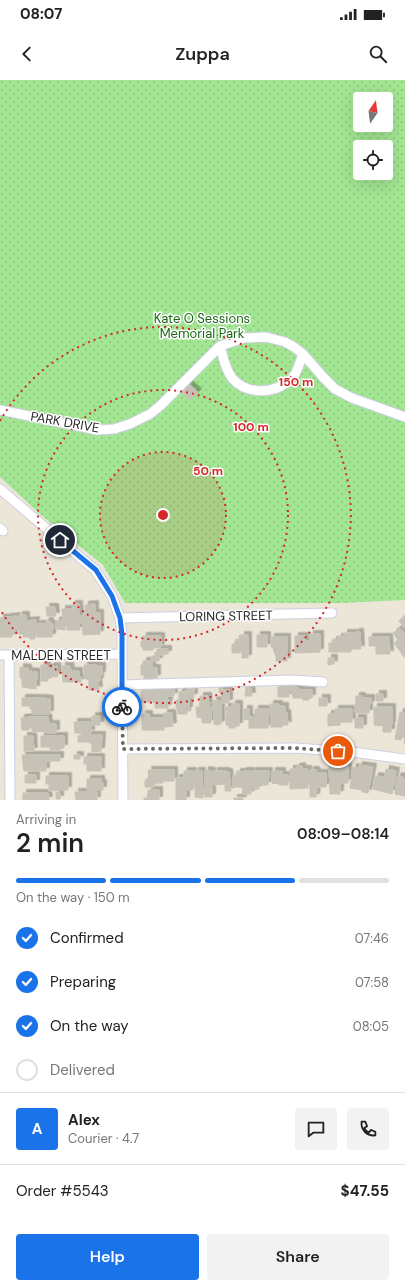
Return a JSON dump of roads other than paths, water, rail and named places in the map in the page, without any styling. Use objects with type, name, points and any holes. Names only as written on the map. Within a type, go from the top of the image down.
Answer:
[{"type":"street","name":"PARK DRIVE","points":[[0,410],[97,430],[114,429],[130,424],[150,414],[161,405],[220,346],[244,338],[266,337],[285,342],[294,347],[303,354],[322,378],[335,389],[366,404],[405,417]]},
{"type":"street","points":[[220,346],[227,371],[233,379],[238,384],[265,392],[274,390],[293,378],[303,354]]},
{"type":"street","points":[[0,489],[96,570],[112,596],[120,618],[122,634],[123,800]]},
{"type":"street","name":"LORING STREET","points":[[120,618],[332,612]]},
{"type":"street","name":"MALDEN STREET","points":[[4,655],[122,654]]},
{"type":"street","points":[[4,655],[10,800]]},
{"type":"street","points":[[122,685],[293,680],[323,682]]},
{"type":"street","points":[[123,749],[295,748],[352,752],[405,759]]},
{"type":"park label","name":"Kate O Sessions Memorial Park","points":[[202,326]]}]
